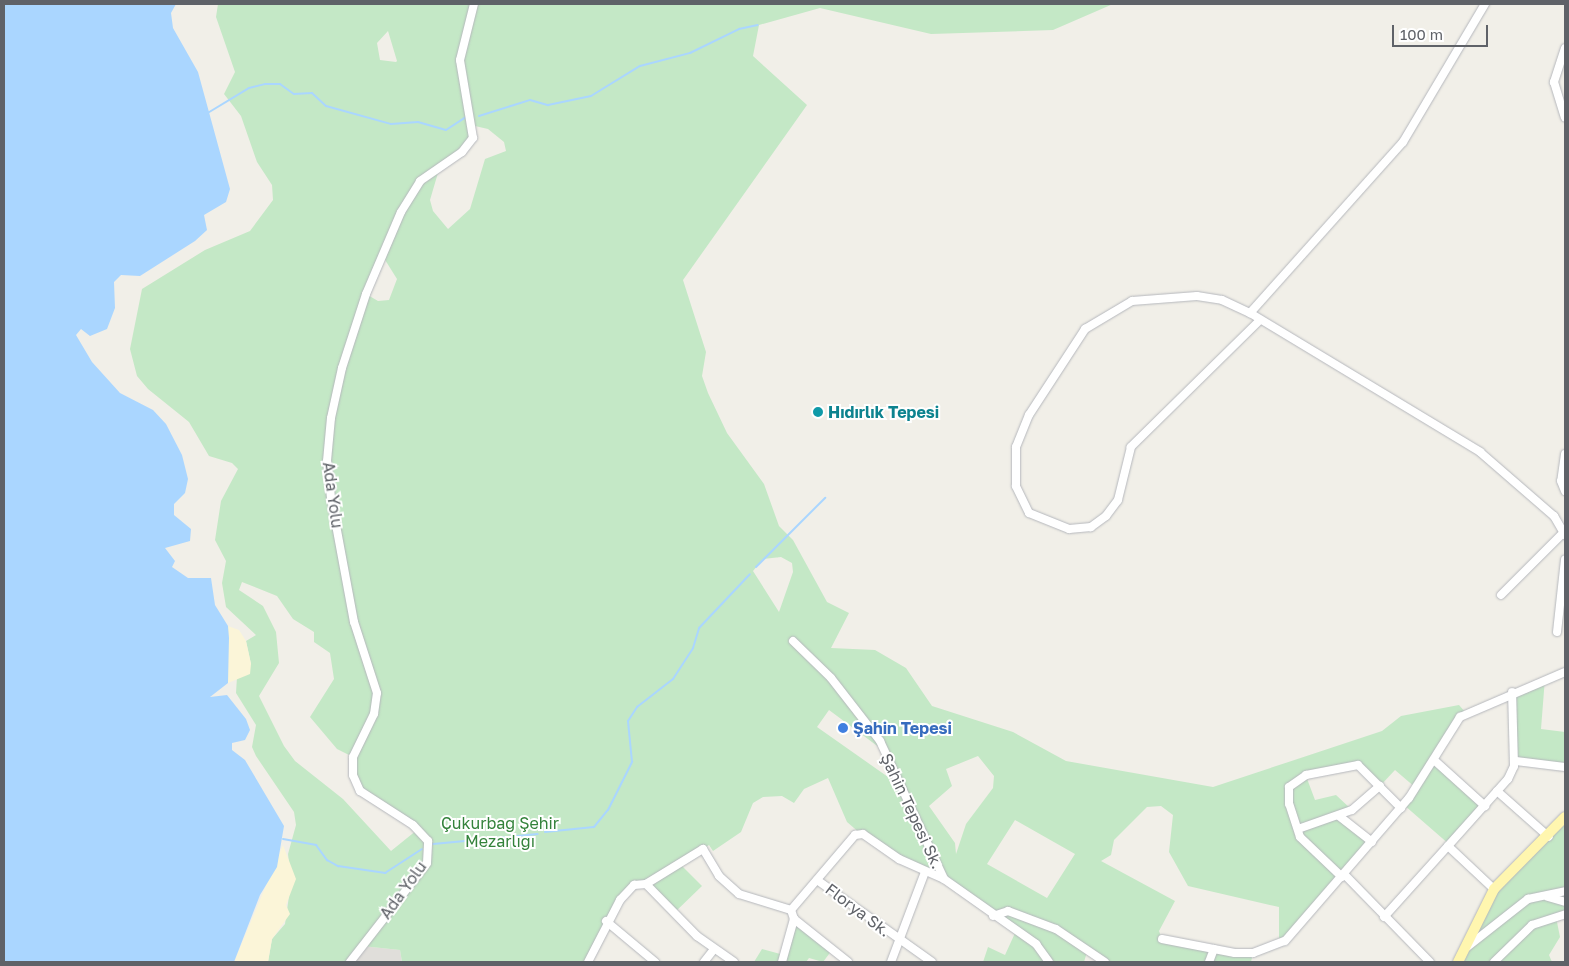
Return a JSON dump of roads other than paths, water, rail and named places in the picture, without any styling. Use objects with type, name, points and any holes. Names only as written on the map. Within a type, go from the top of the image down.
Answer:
[{"type":"main road","points":[[1458,962],[1494,889],[1550,837],[1565,817]]},
{"type":"street","name":"Ada Yolu","points":[[350,962],[427,863],[428,841],[413,825],[360,791],[352,775],[354,756],[374,714],[377,693],[354,622],[331,498],[328,461],[331,418],[342,368],[366,294],[401,212],[420,181],[462,152],[473,138],[460,60],[474,4]]},
{"type":"street","points":[[1250,313],[1403,142],[1485,4]]},
{"type":"street","points":[[1565,48],[1554,82],[1565,117]]},
{"type":"street","points":[[1260,321],[1131,447],[1118,500],[1106,516],[1091,527],[1069,529],[1029,513],[1016,486],[1016,447],[1029,415],[1084,329],[1132,301],[1197,296],[1222,300],[1250,313],[1260,321],[1480,452],[1539,502],[1565,534],[1501,594]]},
{"type":"street","points":[[1565,454],[1561,481],[1565,491]]},
{"type":"street","points":[[1557,632],[1565,560]]},
{"type":"street","name":"Şahin Tepesi Sk.","points":[[792,641],[831,678],[880,741],[944,879],[993,916],[1036,944],[1050,962]]},
{"type":"street","points":[[1162,939],[1214,949],[1253,953],[1285,941],[1401,808],[1434,760],[1460,717],[1512,692],[1565,672]]},
{"type":"street","points":[[1384,917],[1498,791],[1516,761],[1512,692]]},
{"type":"street","points":[[1434,760],[1485,806]]},
{"type":"street","points":[[1516,761],[1565,767]]},
{"type":"street","points":[[1401,808],[1358,765],[1295,781],[1289,787],[1289,804],[1298,829],[1313,852],[1343,876],[1430,962]]},
{"type":"street","points":[[1298,829],[1339,816],[1380,786]]},
{"type":"street","points":[[1498,791],[1550,837]]},
{"type":"street","points":[[1339,816],[1372,842]]},
{"type":"street","points":[[791,910],[855,835],[863,834],[925,872],[944,879]]},
{"type":"street","points":[[1448,846],[1494,889]]},
{"type":"street","points":[[588,962],[606,921],[626,892],[646,884],[703,849],[719,876],[739,894],[791,910]]},
{"type":"street","points":[[891,962],[925,872]]},
{"type":"street","name":"Florya Sk.","points":[[817,880],[898,941],[932,962]]},
{"type":"street","points":[[646,884],[714,950],[734,962]]},
{"type":"street","points":[[1463,951],[1514,908],[1565,891]]},
{"type":"street","points":[[1544,897],[1565,902]]},
{"type":"street","points":[[791,910],[794,919],[848,962]]},
{"type":"street","points":[[993,916],[1008,911],[1056,929],[1106,962]]},
{"type":"street","points":[[1494,962],[1532,925],[1565,914]]},
{"type":"street","points":[[782,962],[794,919]]},
{"type":"street","points":[[606,921],[655,962]]},
{"type":"street","points":[[1209,962],[1214,949]]},
{"type":"street","points":[[704,962],[714,950]]},
{"type":"water","points":[[4,4],[176,4],[171,13],[173,28],[198,72],[230,189],[226,202],[204,215],[207,230],[195,241],[140,276],[121,275],[114,282],[115,308],[107,329],[90,336],[81,329],[76,335],[92,362],[120,393],[153,410],[166,424],[182,455],[188,479],[185,493],[174,504],[174,515],[191,529],[190,541],[165,548],[175,561],[172,567],[188,578],[211,578],[215,605],[228,626],[229,638],[228,683],[210,697],[227,695],[246,719],[250,730],[245,740],[232,743],[232,750],[245,760],[284,826],[277,867],[260,895],[234,962],[4,962]]},
{"type":"waterway","points":[[479,116],[530,100],[548,105],[591,96],[640,66],[690,53],[739,29],[758,25]]},
{"type":"waterway","points":[[206,114],[249,88],[265,84],[280,84],[294,94],[312,93],[326,106],[391,124],[418,122],[446,130],[466,117]]},
{"type":"waterway","points":[[756,567],[825,498]]},
{"type":"waterway","points":[[545,832],[594,827],[608,810],[632,762],[628,721],[637,707],[673,679],[693,648],[699,628],[750,574]]},
{"type":"waterway","points":[[433,844],[538,834]]},
{"type":"waterway","points":[[283,839],[316,845],[327,860],[338,866],[385,873],[422,849]]},
{"type":"place","name":"Hıdırlık Tepesi","points":[[818,412]]},
{"type":"place","name":"Şahin Tepesi","points":[[843,728]]},
{"type":"park label","name":"Çukurbağ Şehir Mezarlığı","points":[[500,832]]}]
